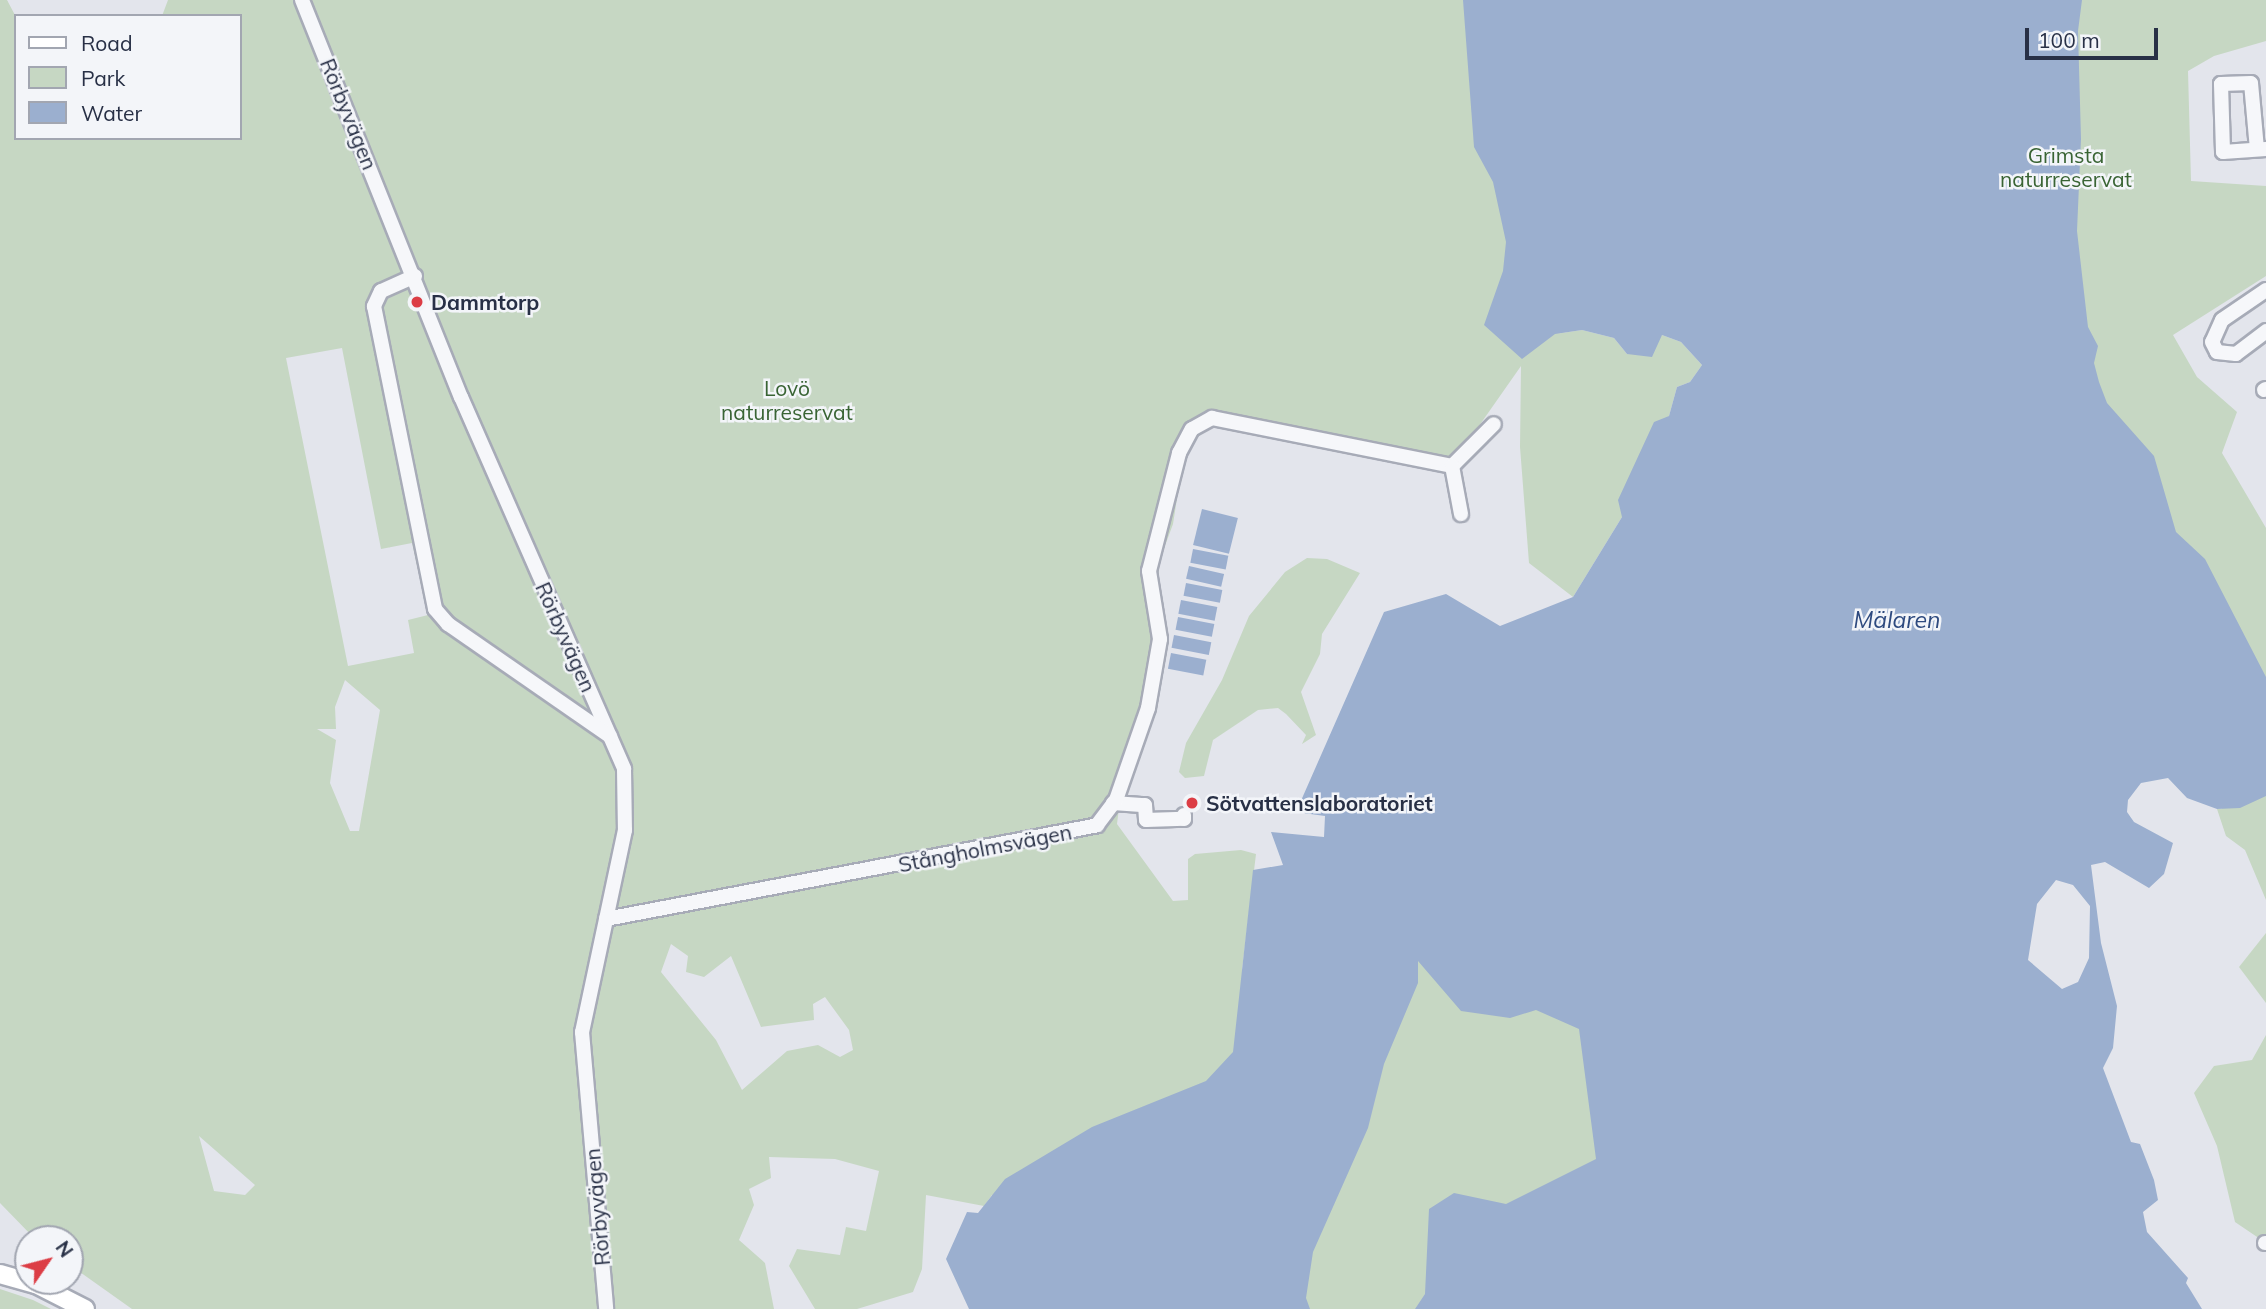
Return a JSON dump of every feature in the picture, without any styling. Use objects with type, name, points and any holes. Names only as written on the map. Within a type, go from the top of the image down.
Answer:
[{"type":"main road","points":[[0,1274],[36,1284],[85,1309]]},
{"type":"street","name":"Rörbyvägen","points":[[302,0],[508,508],[624,769],[627,799],[607,919],[582,1032],[606,1309]]},
{"type":"street","points":[[2251,83],[2262,149],[2224,152],[2221,84],[2251,83]]},
{"type":"street","points":[[415,276],[381,291],[374,306],[435,608],[448,624],[612,737]]},
{"type":"street","points":[[2266,290],[2222,320],[2213,342],[2217,352],[2236,354],[2266,331]]},
{"type":"street","name":"Stångholmsvägen","points":[[607,919],[1062,835],[1097,825],[1113,803],[1148,708],[1160,639],[1149,571],[1180,453],[1192,429],[1212,418],[1452,466]]},
{"type":"street","points":[[1461,514],[1452,466],[1494,424]]},
{"type":"street","points":[[1113,803],[1145,805],[1146,820],[1184,819],[1184,815]]},
{"type":"green space","name":"Lovö naturreservat","points":[[0,0],[7,0],[14,14],[14,140],[242,140],[242,14],[163,14],[168,0],[1775,0],[1851,1309],[1002,1309],[992,1195],[984,1206],[926,1195],[922,1269],[913,1292],[857,1309],[815,1309],[789,1266],[797,1249],[840,1255],[846,1227],[866,1231],[879,1171],[835,1159],[769,1157],[771,1178],[749,1189],[754,1205],[739,1240],[765,1263],[774,1309],[132,1309],[84,1275],[84,1225],[21,1225],[0,1203]],"holes":[[[1685,309],[1721,375],[1571,618],[1242,970],[1256,854],[1241,850],[1195,854],[1188,859],[1188,900],[1173,901],[1117,824],[1119,808],[1153,712],[1159,562],[1173,524],[1184,454],[1193,437],[1207,426],[1223,424],[1446,473],[1521,366],[1520,447],[1529,563],[1573,597],[1622,517],[1669,416],[1677,387],[1690,382],[1702,365],[1681,342],[1662,335],[1627,354],[1614,338],[1582,330],[1555,334]],[[342,348],[381,549],[412,543],[428,615],[408,620],[414,653],[348,666],[286,358]],[[345,680],[380,710],[359,831],[350,831],[330,783],[336,740],[317,729],[336,729],[335,707]],[[671,944],[688,956],[686,972],[704,977],[731,956],[761,1027],[814,1020],[813,1004],[825,997],[849,1030],[853,1050],[840,1057],[818,1045],[787,1051],[742,1090],[716,1040],[661,972]],[[199,1136],[255,1185],[245,1195],[214,1191]]]},
{"type":"green space","name":"Grimsta naturreservat","points":[[1952,0],[2266,0],[2266,41],[2214,56],[2188,71],[2191,181],[2266,186],[2266,276],[2173,335],[2197,377],[2237,412],[2222,453],[2266,528],[2266,900],[2245,850],[2226,836],[2217,809],[2222,809]]},
{"type":"green space","points":[[1307,558],[1327,559],[1360,573],[1322,634],[1320,654],[1301,692],[1316,735],[1302,744],[1306,735],[1286,714],[1278,708],[1258,710],[1213,740],[1204,776],[1185,778],[1179,772],[1186,743],[1222,680],[1249,616],[1285,572]]},
{"type":"green space","points":[[2266,933],[2266,1003],[2239,967]]},
{"type":"green space","points":[[2266,1035],[2266,1243],[2235,1222],[2217,1146],[2194,1093],[2214,1066],[2252,1060]]},
{"type":"green space","points":[[0,1289],[51,1309],[0,1309]]},
{"type":"water","name":"Mälaren","points":[[1463,0],[2082,0],[2078,31],[2081,139],[2077,231],[2088,327],[2098,346],[2094,363],[2099,382],[2107,403],[2154,456],[2176,532],[2205,559],[2266,677],[2266,796],[2240,808],[2217,809],[2187,798],[2168,778],[2141,783],[2128,800],[2127,812],[2134,822],[2173,843],[2164,874],[2149,888],[2105,862],[2091,865],[2101,943],[2117,1006],[2113,1048],[2103,1068],[2131,1142],[2140,1144],[2154,1180],[2158,1200],[2143,1212],[2147,1232],[2188,1278],[2186,1283],[2202,1309],[1415,1309],[1425,1294],[1429,1209],[1454,1193],[1506,1204],[1596,1159],[1579,1029],[1536,1010],[1510,1018],[1461,1011],[1418,961],[1418,983],[1384,1064],[1368,1128],[1313,1252],[1306,1298],[1310,1309],[969,1309],[946,1259],[967,1212],[978,1213],[1005,1179],[1092,1127],[1206,1081],[1233,1052],[1253,870],[1283,865],[1271,832],[1324,837],[1325,816],[1296,812],[1384,612],[1446,594],[1500,626],[1573,597],[1622,517],[1618,500],[1654,422],[1669,416],[1677,387],[1690,382],[1702,365],[1681,342],[1662,335],[1652,357],[1627,354],[1614,338],[1582,330],[1555,334],[1522,359],[1484,325],[1503,271],[1506,242],[1493,182],[1474,147]],"holes":[[[2056,880],[2073,885],[2090,906],[2089,958],[2078,982],[2062,989],[2028,960],[2037,904]]]},
{"type":"water","points":[[1202,509],[1238,518],[1229,554],[1193,545]]},
{"type":"water","points":[[1193,549],[1228,556],[1226,570],[1190,563]]},
{"type":"water","points":[[1189,566],[1224,574],[1221,587],[1186,579]]},
{"type":"water","points":[[1186,583],[1222,590],[1220,603],[1184,596]]},
{"type":"water","points":[[1181,600],[1217,607],[1215,621],[1178,614]]},
{"type":"water","points":[[1178,617],[1214,624],[1212,637],[1176,630]]},
{"type":"water","points":[[1174,635],[1211,642],[1209,655],[1172,648]]},
{"type":"water","points":[[1171,653],[1206,660],[1203,676],[1168,669]]},
{"type":"place","name":"Dammtorp","points":[[417,302]]},
{"type":"place","name":"Sötvattenslaboratoriet","points":[[1192,803]]}]
